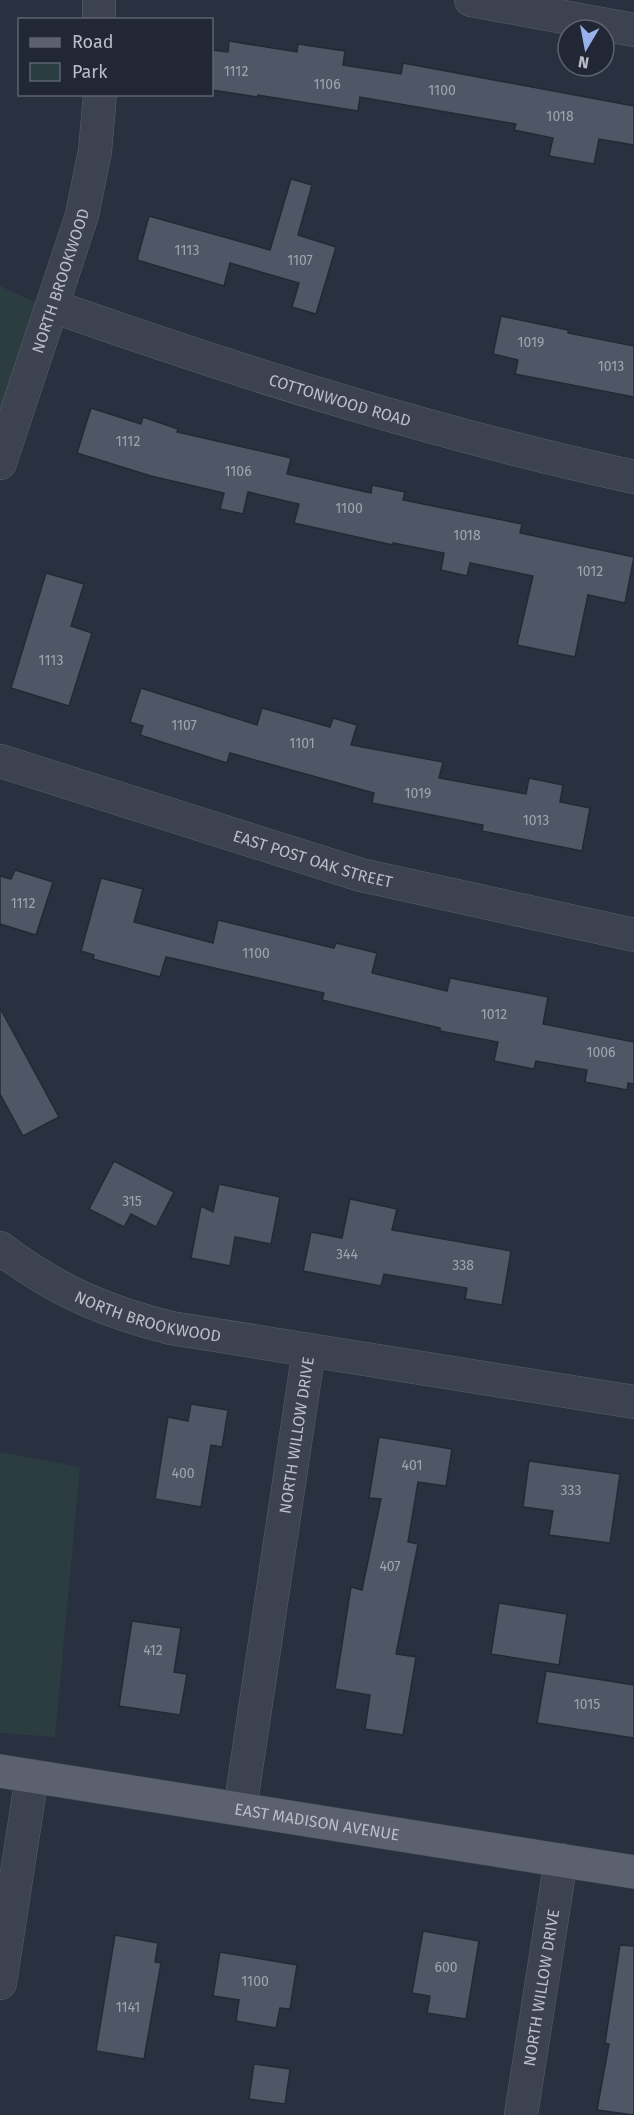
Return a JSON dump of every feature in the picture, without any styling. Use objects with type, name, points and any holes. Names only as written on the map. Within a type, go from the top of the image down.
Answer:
[{"type":"main road","name":"EAST MADISON AVENUE","points":[[0,1771],[634,1872]]},
{"type":"street","points":[[99,0],[99,18]]},
{"type":"street","points":[[471,0],[634,30]]},
{"type":"street","name":"NORTH BROOKWOOD","points":[[0,463],[82,215],[95,151],[100,96]]},
{"type":"street","name":"COTTONWOOD ROAD","points":[[52,306],[204,359],[375,411],[634,477]]},
{"type":"street","name":"EAST POST OAK STREET","points":[[0,761],[361,875],[634,935]]},
{"type":"street","name":"NORTH BROOKWOOD","points":[[0,1248],[52,1283],[124,1316],[171,1328],[309,1350]]},
{"type":"street","name":"NORTH WILLOW DRIVE","points":[[240,1809],[309,1350],[634,1402]]},
{"type":"street","points":[[0,1983],[32,1776]]},
{"type":"street","name":"NORTH WILLOW DRIVE","points":[[521,2115],[561,1860]]},
{"type":"green space","points":[[0,286],[37,303],[0,437]]},
{"type":"green space","points":[[0,1452],[80,1467],[55,1737],[0,1733]]},
{"type":"building","points":[[229,41],[297,52],[298,44],[345,51],[343,65],[401,74],[403,63],[634,106],[634,145],[599,139],[594,164],[549,156],[553,138],[514,130],[516,124],[360,97],[358,111],[213,90],[213,50],[228,52]]},
{"type":"building","points":[[291,179],[312,185],[298,235],[336,247],[316,314],[292,307],[299,283],[230,263],[224,286],[137,260],[149,216],[270,250]]},
{"type":"building","points":[[501,316],[568,330],[568,333],[634,346],[634,397],[515,374],[518,360],[493,354]]},
{"type":"building","points":[[91,408],[141,424],[143,417],[178,429],[177,432],[291,458],[287,474],[371,493],[372,485],[405,492],[403,500],[522,524],[520,533],[634,557],[625,603],[588,595],[575,657],[517,645],[533,576],[470,563],[467,576],[441,570],[444,553],[393,543],[393,545],[294,523],[299,504],[248,492],[243,514],[220,509],[224,493],[151,476],[77,453]]},
{"type":"building","points":[[46,573],[84,584],[71,626],[92,633],[69,706],[11,688]]},
{"type":"building","points":[[141,688],[257,725],[262,708],[330,727],[333,718],[357,725],[351,745],[443,762],[439,778],[526,794],[529,778],[563,785],[560,802],[590,808],[582,851],[482,831],[483,825],[372,803],[374,793],[230,753],[227,763],[140,735],[143,726],[130,722]]},
{"type":"building","points":[[15,870],[53,882],[36,935],[0,924],[0,876],[11,879]]},
{"type":"building","points":[[101,878],[143,889],[134,922],[213,943],[218,920],[334,948],[336,943],[377,953],[372,973],[447,991],[450,978],[548,997],[543,1024],[634,1042],[634,1084],[628,1083],[627,1090],[585,1082],[587,1070],[536,1061],[534,1069],[494,1061],[498,1042],[440,1031],[440,1028],[322,1000],[324,993],[166,957],[160,977],[93,959],[94,955],[81,951]]},
{"type":"building","points":[[0,1008],[59,1117],[23,1136],[0,1094]]},
{"type":"building","points":[[114,1161],[174,1192],[156,1227],[131,1214],[124,1227],[89,1209]]},
{"type":"building","points":[[219,1184],[280,1197],[271,1244],[235,1237],[230,1266],[191,1258],[201,1206],[213,1212]]},
{"type":"building","points":[[350,1199],[397,1209],[392,1230],[511,1251],[502,1305],[465,1299],[467,1288],[384,1274],[381,1286],[303,1271],[311,1232],[342,1238]]},
{"type":"building","points":[[191,1404],[228,1410],[222,1447],[211,1445],[201,1507],[155,1499],[168,1417],[188,1421]]},
{"type":"building","points":[[379,1437],[452,1449],[446,1486],[418,1482],[408,1542],[418,1544],[396,1654],[416,1657],[403,1735],[365,1729],[370,1695],[335,1689],[351,1587],[362,1590],[381,1499],[369,1498]]},
{"type":"building","points":[[529,1461],[620,1474],[610,1543],[549,1535],[553,1511],[523,1507]]},
{"type":"building","points":[[499,1603],[567,1614],[559,1665],[491,1654]]},
{"type":"building","points":[[132,1621],[181,1628],[174,1672],[187,1674],[180,1715],[119,1706]]},
{"type":"building","points":[[546,1671],[634,1685],[634,1738],[537,1723]]},
{"type":"building","points":[[423,1931],[479,1941],[466,2019],[427,2013],[430,1996],[412,1993]]},
{"type":"building","points":[[115,1935],[158,1943],[155,1962],[161,1963],[144,2059],[96,2051]]},
{"type":"building","points":[[620,1945],[634,1946],[634,2115],[597,2110],[609,2044],[605,2043]]},
{"type":"building","points":[[220,1952],[297,1965],[290,2009],[280,2008],[276,2028],[236,2021],[239,2000],[213,1996]]},
{"type":"building","points":[[254,2064],[290,2069],[285,2104],[249,2099]]}]
